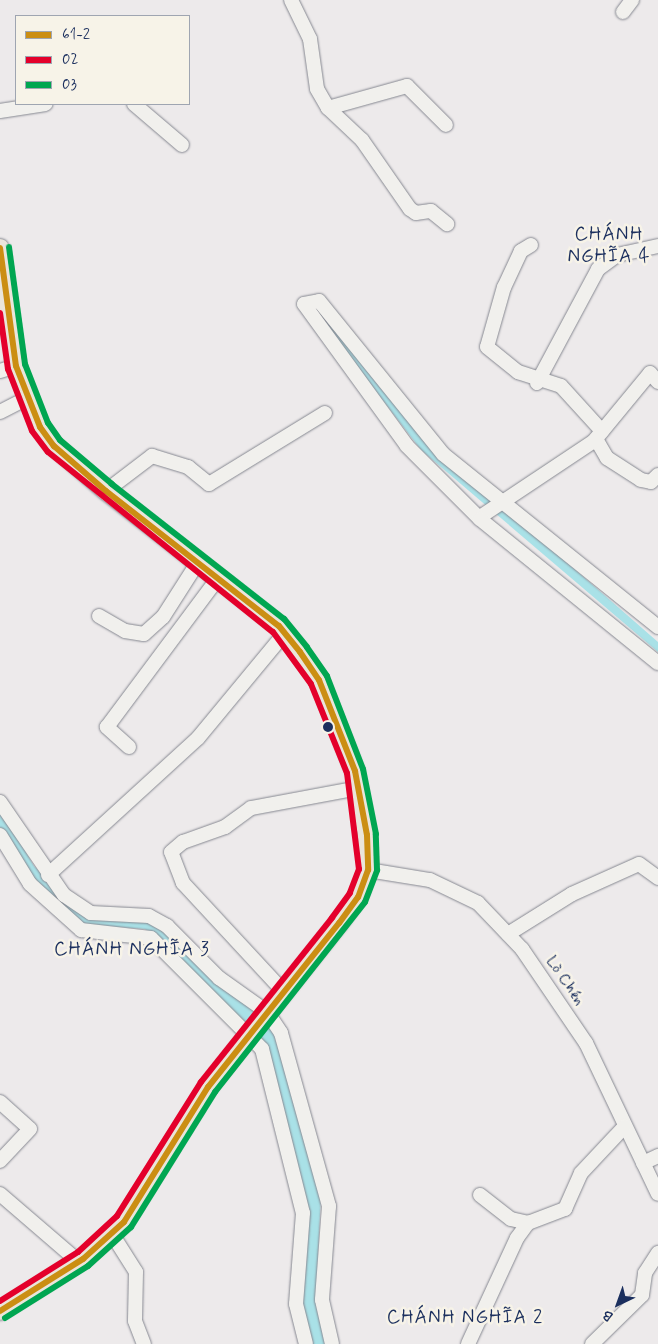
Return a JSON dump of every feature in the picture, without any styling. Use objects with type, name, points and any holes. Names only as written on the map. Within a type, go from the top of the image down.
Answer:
[{"type":"main road","points":[[0,255],[8,369],[54,446],[106,491],[198,562],[284,633],[319,680],[345,740],[359,788],[368,870],[358,897],[208,1087],[136,1208],[112,1234],[79,1262],[0,1311]]},
{"type":"street","points":[[291,0],[310,39],[317,89],[328,108],[362,140],[410,209],[416,213],[431,211],[447,224]]},
{"type":"street","points":[[623,12],[632,0]]},
{"type":"street","points":[[328,108],[407,86],[446,125]]},
{"type":"street","points":[[0,111],[39,105]]},
{"type":"street","points":[[135,105],[182,145]]},
{"type":"street","points":[[531,245],[521,251],[508,278],[487,347],[508,366],[539,381],[562,386],[578,400],[599,435],[607,458],[641,480],[651,482],[658,476]]},
{"type":"street","points":[[539,381],[598,269],[617,255],[658,246]]},
{"type":"street","points":[[658,627],[501,505],[443,454],[319,301],[304,304],[407,446],[480,519],[658,663]]},
{"type":"street","points":[[483,516],[599,435],[650,373],[658,382]]},
{"type":"street","points":[[0,412],[26,399]]},
{"type":"street","points":[[106,491],[152,456],[188,467],[210,484],[325,413]]},
{"type":"street","points":[[99,616],[125,631],[144,634],[169,609],[198,562]]},
{"type":"street","points":[[128,747],[107,727],[218,578]]},
{"type":"street","points":[[48,875],[198,738],[284,633]]},
{"type":"street","points":[[284,992],[183,883],[171,852],[182,842],[225,827],[251,808],[328,796],[359,788]]},
{"type":"street","points":[[0,802],[48,875],[64,895],[91,913],[149,916],[167,926],[219,978],[266,1014],[281,1033],[329,1206],[322,1264],[325,1327],[332,1344]]},
{"type":"street","points":[[0,835],[30,884],[78,928],[90,933],[151,938],[251,1033],[262,1049],[294,1166],[303,1213],[296,1304],[306,1344]]},
{"type":"street","points":[[508,934],[572,894],[639,864],[658,878]]},
{"type":"street","name":"Lò Chén","points":[[368,870],[430,880],[478,903],[508,934],[586,1043],[658,1194]]},
{"type":"street","points":[[78,928],[91,913]]},
{"type":"street","points":[[0,1102],[30,1129],[0,1161]]},
{"type":"street","points":[[480,1194],[512,1218],[528,1223],[565,1209],[582,1173],[625,1126]]},
{"type":"street","points":[[643,1163],[658,1156]]},
{"type":"street","points":[[0,1194],[79,1262]]},
{"type":"street","points":[[468,1344],[528,1223]]},
{"type":"street","points":[[112,1234],[136,1272],[135,1321],[144,1344]]},
{"type":"street","points":[[592,1344],[642,1295],[645,1273],[658,1253]]},
{"type":"street","points":[[298,1264],[322,1264]]},
{"type":"water","points":[[311,307],[316,307],[421,435],[658,642],[658,652],[421,450]]},
{"type":"water","points":[[0,808],[34,866],[76,908],[150,920],[272,1028],[321,1193],[316,1305],[325,1344],[310,1344],[302,1327],[306,1199],[260,1041],[145,929],[87,925],[70,916],[27,872],[0,827]]},
{"type":"transit line","name":"03","points":[[5,1318],[88,1266],[131,1227],[215,1092],[365,902],[377,870],[376,834],[363,769],[327,676],[307,647],[284,619],[112,484],[60,440],[48,423],[25,364],[9,247]]},
{"type":"transit line","name":"61-2","points":[[0,248],[16,366],[40,427],[54,446],[106,491],[279,626],[300,652],[319,680],[355,771],[367,835],[368,870],[358,897],[339,923],[208,1087],[124,1222],[83,1259],[0,1311]]},
{"type":"transit line","name":"02","points":[[0,313],[8,369],[32,431],[48,452],[273,632],[311,684],[347,773],[359,869],[350,893],[332,918],[201,1082],[117,1216],[78,1252],[0,1301]]},
{"type":"district","name":"CHÁNH NGHĨA 4","points":[[609,246]]},
{"type":"district","name":"CHÁNH NGHĨA 3","points":[[132,950]]},
{"type":"district","name":"CHÁNH NGHĨA 2","points":[[465,1318]]}]
